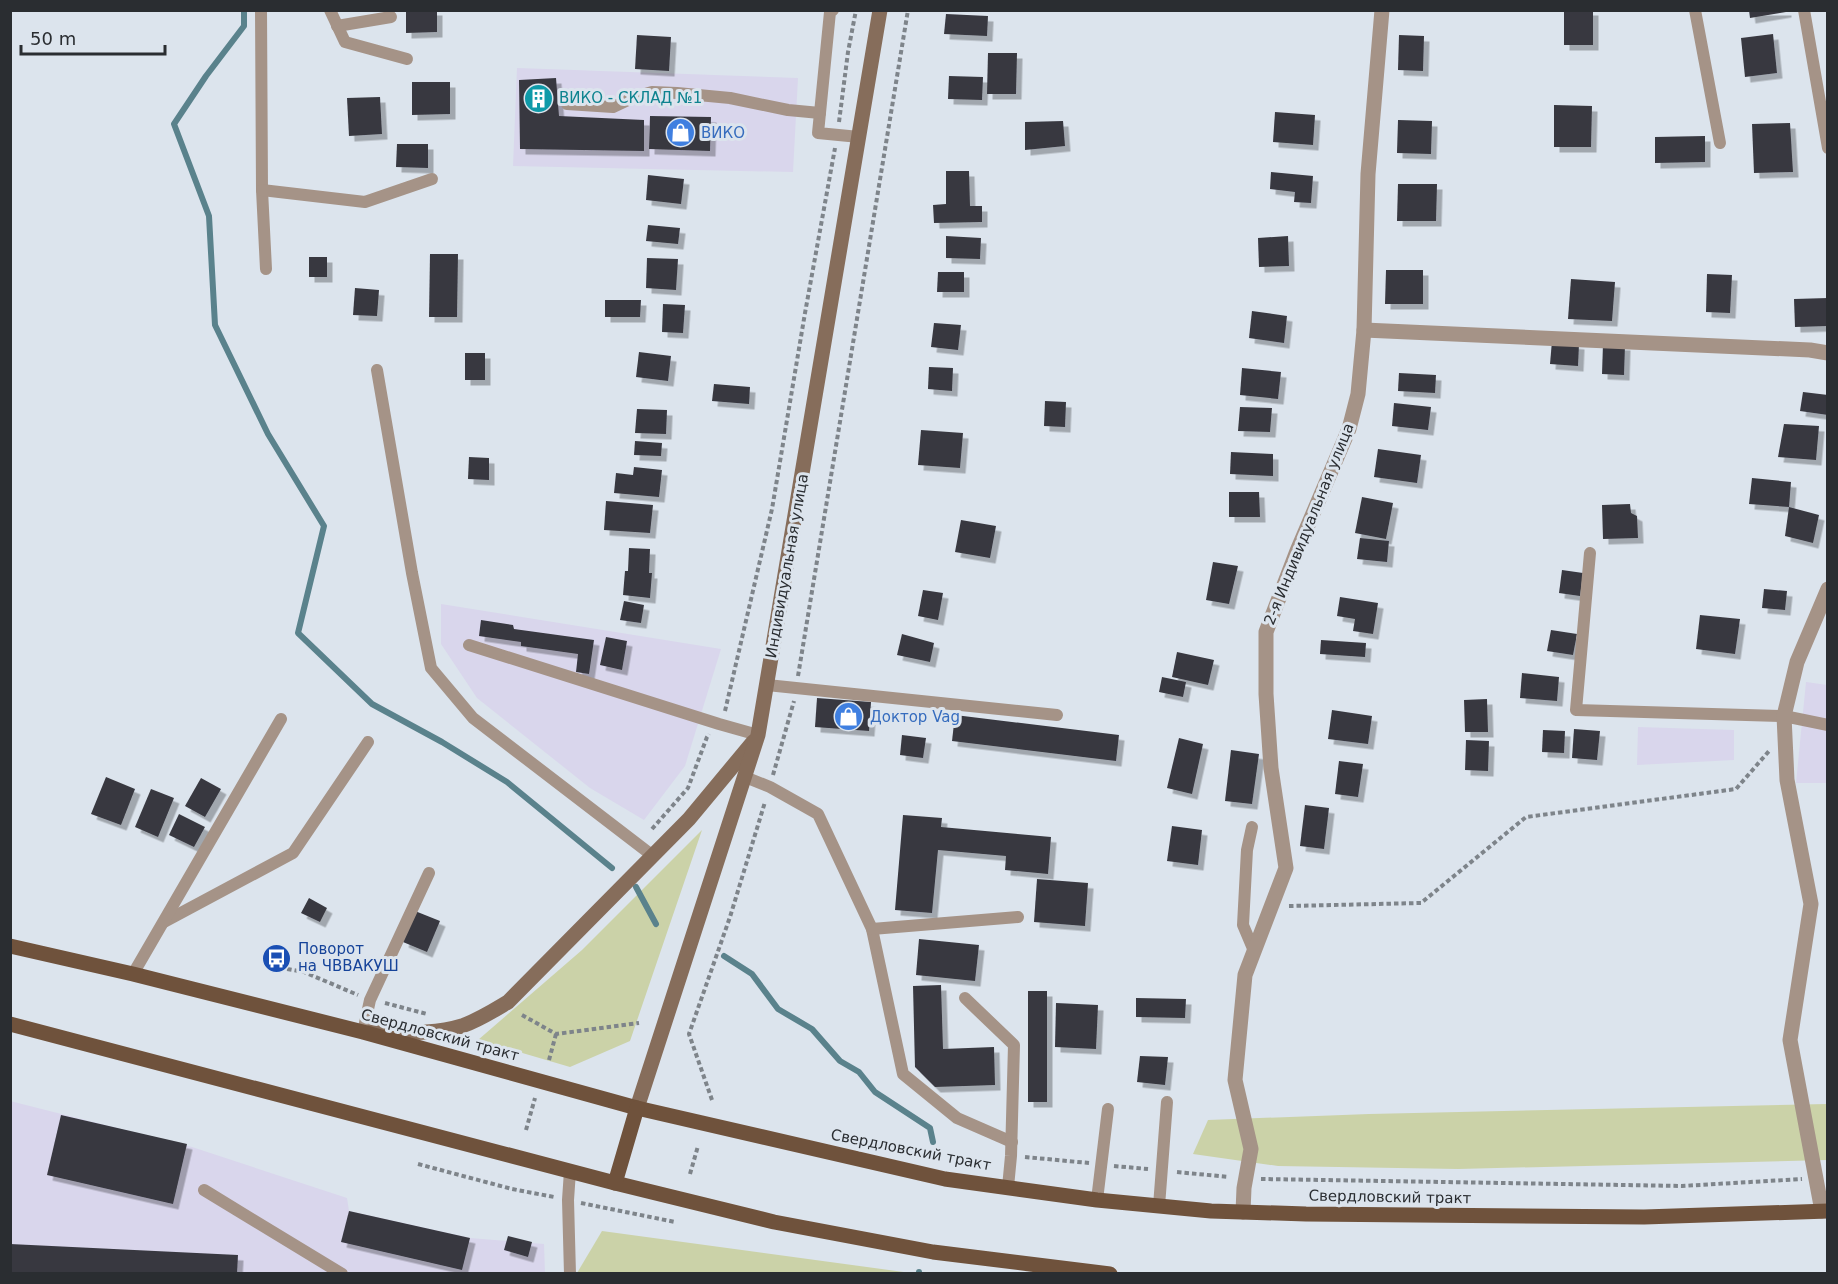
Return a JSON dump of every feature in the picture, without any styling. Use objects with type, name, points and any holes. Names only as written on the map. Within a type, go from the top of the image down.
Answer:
[{"type":"main road","name":"Индивидуальная улица","points":[[637,1108],[758,735],[880,10]]},
{"type":"main road","points":[[363,1032],[425,1032],[460,1026],[487,1015],[508,1002],[689,819],[758,735]]},
{"type":"main road","name":"Свердловский тракт","points":[[10,946],[133,974],[363,1032],[637,1108],[945,1179],[1097,1200],[1210,1211],[1644,1217],[1824,1211]]},
{"type":"main road","points":[[10,1024],[615,1183],[774,1222],[933,1252],[1110,1274]]},
{"type":"main road","points":[[615,1183],[637,1108]]},
{"type":"street","name":"2-я Индивидуальная улица","points":[[1243,1212],[1251,1149],[1235,1080],[1245,975],[1286,868],[1271,768],[1266,693],[1266,632],[1297,551],[1349,429],[1358,394],[1364,330],[1368,174],[1382,10]]},
{"type":"street","points":[[1364,330],[1810,350],[1827,353]]},
{"type":"street","points":[[1824,1211],[1815,1178],[1790,1040],[1811,904],[1787,780],[1784,716],[1797,662],[1827,589]]},
{"type":"lane","points":[[261,10],[262,190],[266,269]]},
{"type":"lane","points":[[330,10],[345,42],[407,59]]},
{"type":"lane","points":[[833,10],[830,12],[818,133],[860,137]]},
{"type":"lane","points":[[1695,10],[1720,143]]},
{"type":"lane","points":[[1804,10],[1827,148]]},
{"type":"lane","points":[[337,26],[391,17]]},
{"type":"lane","points":[[567,104],[613,107],[652,92],[730,98],[788,110],[820,113]]},
{"type":"lane","points":[[262,190],[365,202],[432,179]]},
{"type":"lane","points":[[377,370],[431,668],[473,718],[653,856]]},
{"type":"lane","points":[[1590,553],[1576,710],[1784,716],[1827,725]]},
{"type":"lane","points":[[469,645],[758,735]]},
{"type":"lane","points":[[767,685],[1057,715]]},
{"type":"lane","points":[[133,974],[281,719]]},
{"type":"lane","points":[[163,923],[293,853],[368,742]]},
{"type":"lane","points":[[745,777],[770,787],[818,814],[872,929],[903,1074],[957,1118],[1011,1142]]},
{"type":"lane","points":[[1251,827],[1246,850],[1243,925],[1254,951]]},
{"type":"lane","points":[[363,1032],[370,1000],[429,873]]},
{"type":"lane","points":[[872,929],[1018,917]]},
{"type":"lane","points":[[965,998],[1014,1045],[1008,1187]]},
{"type":"lane","points":[[1159,1206],[1167,1102]]},
{"type":"lane","points":[[1097,1200],[1108,1109]]},
{"type":"lane","points":[[570,1171],[568,1200],[570,1274]]},
{"type":"lane","points":[[204,1190],[342,1274]]},
{"type":"path","points":[[639,845],[688,788],[707,737],[724,715],[772,509],[837,134],[856,10]]},
{"type":"path","points":[[712,1100],[689,1034],[736,896],[793,706],[908,10]]},
{"type":"path","points":[[1272,906],[1420,903],[1526,817],[1736,789],[1785,733]]},
{"type":"path","points":[[522,1015],[556,1034],[639,1023]]},
{"type":"path","points":[[549,1060],[556,1034]]},
{"type":"path","points":[[526,1130],[535,1098]]},
{"type":"path","points":[[690,1174],[698,1146]]},
{"type":"path","points":[[1011,1156],[1246,1179],[1682,1186],[1815,1178]]},
{"type":"path","points":[[418,1164],[512,1189],[675,1222]]},
{"type":"shaded area","points":[[517,68],[798,78],[793,172],[513,166]]},
{"type":"shaded area","points":[[441,604],[721,649],[685,766],[644,820],[590,788],[477,698],[441,644]]},
{"type":"shaded area","points":[[1806,682],[1827,685],[1827,783],[1796,783]]},
{"type":"shaded area","points":[[1638,727],[1734,730],[1734,760],[1637,765]]},
{"type":"shaded area","points":[[10,1101],[192,1147],[347,1198],[349,1211],[470,1238],[544,1244],[545,1273],[11,1273]]},
{"type":"green space","points":[[702,830],[630,1041],[570,1067],[478,1040],[582,950]]},
{"type":"green space","points":[[1827,1104],[1827,1160],[1458,1169],[1278,1166],[1193,1154],[1208,1120],[1369,1114]]},
{"type":"green space","points":[[602,1231],[911,1273],[577,1273]]},
{"type":"building","points":[[406,10],[437,10],[437,32],[406,33]]},
{"type":"building","points":[[1564,10],[1593,10],[1593,45],[1564,45]]},
{"type":"building","points":[[1749,10],[1786,10],[1786,12],[1750,18]]},
{"type":"building","points":[[946,14],[988,16],[987,36],[944,34]]},
{"type":"building","points":[[1773,34],[1777,73],[1745,77],[1741,38]]},
{"type":"building","points":[[637,35],[671,37],[669,71],[635,69]]},
{"type":"building","points":[[1399,35],[1424,36],[1423,71],[1398,70]]},
{"type":"building","points":[[988,53],[1017,53],[1016,94],[987,94]]},
{"type":"building","points":[[949,76],[983,77],[982,100],[948,99]]},
{"type":"building","name":"ВИКО - СКЛАД №1","points":[[556,78],[559,116],[644,120],[644,151],[520,149],[519,80]]},
{"type":"building","points":[[412,82],[450,82],[450,114],[412,115]]},
{"type":"building","points":[[380,97],[382,134],[349,136],[347,98]]},
{"type":"building","points":[[1554,105],[1592,106],[1591,147],[1554,147]]},
{"type":"building","points":[[1275,112],[1315,115],[1313,145],[1273,142]]},
{"type":"building","name":"ВИКО","points":[[650,116],[711,117],[710,151],[649,149]]},
{"type":"building","points":[[1398,120],[1432,121],[1431,154],[1397,153]]},
{"type":"building","points":[[1063,121],[1065,146],[1025,150],[1025,122]]},
{"type":"building","points":[[1790,123],[1793,172],[1754,173],[1752,124]]},
{"type":"building","points":[[1705,136],[1705,162],[1655,163],[1655,137]]},
{"type":"building","points":[[397,144],[428,144],[428,168],[396,167]]},
{"type":"building","points":[[946,171],[969,171],[970,206],[982,206],[982,222],[934,223],[933,205],[946,204]]},
{"type":"building","points":[[1271,172],[1313,176],[1311,203],[1294,202],[1295,192],[1270,189]]},
{"type":"building","points":[[648,175],[684,179],[681,204],[646,200]]},
{"type":"building","points":[[1398,184],[1437,184],[1436,221],[1397,221]]},
{"type":"building","points":[[648,225],[680,228],[678,244],[646,241]]},
{"type":"building","points":[[946,236],[981,238],[980,259],[946,258]]},
{"type":"building","points":[[1288,236],[1289,266],[1259,267],[1258,238]]},
{"type":"building","points":[[430,254],[458,254],[457,317],[429,317]]},
{"type":"building","points":[[309,257],[327,257],[327,277],[309,277]]},
{"type":"building","points":[[647,258],[678,259],[676,290],[646,288]]},
{"type":"building","points":[[1386,270],[1423,270],[1423,304],[1385,304]]},
{"type":"building","points":[[938,272],[964,272],[964,292],[937,292]]},
{"type":"building","points":[[1707,274],[1732,275],[1730,313],[1706,312]]},
{"type":"building","points":[[1571,279],[1615,282],[1612,321],[1568,319]]},
{"type":"building","points":[[355,288],[379,290],[377,316],[353,315]]},
{"type":"building","points":[[1828,298],[1828,326],[1795,327],[1794,299]]},
{"type":"building","points":[[605,300],[641,300],[640,317],[605,317]]},
{"type":"building","points":[[663,304],[685,305],[683,333],[662,332]]},
{"type":"building","points":[[1252,311],[1287,316],[1284,343],[1249,338]]},
{"type":"building","points":[[934,323],[961,325],[958,350],[931,347]]},
{"type":"building","points":[[1552,341],[1579,344],[1578,366],[1550,364]]},
{"type":"building","points":[[1603,344],[1625,345],[1624,375],[1602,374]]},
{"type":"building","points":[[639,352],[671,356],[668,381],[636,377]]},
{"type":"building","points":[[465,353],[485,353],[485,380],[465,380]]},
{"type":"building","points":[[929,367],[953,368],[952,391],[928,389]]},
{"type":"building","points":[[1242,368],[1281,372],[1278,399],[1240,395]]},
{"type":"building","points":[[1399,373],[1436,375],[1435,393],[1398,391]]},
{"type":"building","points":[[714,384],[750,387],[749,404],[712,401]]},
{"type":"building","points":[[1803,392],[1828,395],[1828,415],[1800,411]]},
{"type":"building","points":[[1045,401],[1066,402],[1065,427],[1044,426]]},
{"type":"building","points":[[1394,403],[1431,407],[1428,430],[1392,426]]},
{"type":"building","points":[[1240,407],[1272,408],[1270,432],[1238,431]]},
{"type":"building","points":[[637,409],[667,410],[666,434],[635,433]]},
{"type":"building","points":[[1784,424],[1819,426],[1816,460],[1778,457]]},
{"type":"building","points":[[921,430],[963,433],[960,468],[918,465]]},
{"type":"building","points":[[635,441],[662,443],[661,456],[634,455]]},
{"type":"building","points":[[1378,449],[1421,455],[1417,483],[1374,477]]},
{"type":"building","points":[[1231,452],[1273,454],[1273,476],[1230,474]]},
{"type":"building","points":[[469,457],[489,458],[489,480],[468,479]]},
{"type":"building","points":[[634,467],[662,470],[659,497],[614,493],[616,473],[633,475]]},
{"type":"building","points":[[1752,478],[1791,482],[1789,507],[1749,504]]},
{"type":"building","points":[[1229,492],[1259,492],[1260,517],[1229,517]]},
{"type":"building","points":[[1362,497],[1393,503],[1386,539],[1355,533]]},
{"type":"building","points":[[606,501],[653,505],[650,533],[604,530]]},
{"type":"building","points":[[1630,504],[1631,513],[1637,516],[1638,538],[1603,539],[1602,505]]},
{"type":"building","points":[[1789,507],[1819,515],[1813,543],[1785,536]]},
{"type":"building","points":[[961,520],[996,526],[990,558],[955,552]]},
{"type":"building","points":[[1360,538],[1389,541],[1387,562],[1357,559]]},
{"type":"building","points":[[629,548],[650,549],[649,573],[652,573],[650,598],[623,595],[625,571],[628,571]]},
{"type":"building","points":[[1213,562],[1238,566],[1229,604],[1206,600]]},
{"type":"building","points":[[1562,570],[1583,573],[1580,596],[1559,593]]},
{"type":"building","points":[[1764,589],[1787,591],[1785,610],[1762,608]]},
{"type":"building","points":[[923,590],[943,593],[938,620],[918,616]]},
{"type":"building","points":[[1340,597],[1378,603],[1373,634],[1353,631],[1355,619],[1337,616]]},
{"type":"building","points":[[624,601],[644,605],[641,623],[620,620]]},
{"type":"building","points":[[1700,615],[1740,619],[1735,654],[1696,649]]},
{"type":"building","points":[[481,620],[513,625],[514,629],[594,640],[589,674],[576,672],[578,654],[521,646],[521,642],[479,636]]},
{"type":"building","points":[[1551,630],[1577,634],[1573,655],[1547,651]]},
{"type":"building","points":[[902,634],[934,643],[930,662],[897,655]]},
{"type":"building","points":[[606,637],[627,641],[622,670],[600,665]]},
{"type":"building","points":[[1321,640],[1366,643],[1365,657],[1320,654]]},
{"type":"building","points":[[1177,652],[1214,660],[1208,685],[1172,677]]},
{"type":"building","points":[[1522,673],[1559,677],[1557,701],[1520,698]]},
{"type":"building","points":[[1162,677],[1186,682],[1183,697],[1159,692]]},
{"type":"building","points":[[817,698],[871,702],[869,731],[815,727]]},
{"type":"building","points":[[1487,699],[1488,732],[1465,732],[1464,700]]},
{"type":"building","points":[[1332,710],[1372,716],[1368,744],[1328,739]]},
{"type":"building","points":[[955,715],[1119,735],[1116,761],[952,741]]},
{"type":"building","points":[[1574,729],[1600,731],[1597,760],[1572,758]]},
{"type":"building","points":[[1543,730],[1565,731],[1564,753],[1542,752]]},
{"type":"building","points":[[902,735],[926,738],[923,758],[900,755]]},
{"type":"building","points":[[1179,738],[1203,744],[1192,794],[1167,788]]},
{"type":"building","points":[[1466,740],[1489,741],[1488,771],[1465,770]]},
{"type":"building","points":[[1231,750],[1259,754],[1252,804],[1225,801]]},
{"type":"building","points":[[1339,761],[1363,764],[1358,797],[1335,794]]},
{"type":"building","points":[[106,777],[135,789],[121,825],[91,814]]},
{"type":"building","points":[[201,778],[221,789],[205,817],[185,806]]},
{"type":"building","points":[[151,789],[174,798],[158,837],[135,827]]},
{"type":"building","points":[[1305,805],[1329,808],[1324,849],[1300,846]]},
{"type":"building","points":[[179,814],[205,827],[194,847],[169,835]]},
{"type":"building","points":[[903,815],[942,818],[941,827],[1051,837],[1048,874],[1005,870],[1006,856],[938,850],[932,913],[895,910]]},
{"type":"building","points":[[1172,826],[1202,830],[1198,865],[1167,861]]},
{"type":"building","points":[[1037,879],[1088,883],[1085,926],[1034,922]]},
{"type":"building","points":[[309,898],[327,908],[320,922],[301,913]]},
{"type":"building","points":[[415,911],[440,921],[427,952],[403,942]]},
{"type":"building","points":[[919,939],[979,945],[975,981],[916,975]]},
{"type":"building","points":[[941,985],[943,1049],[994,1047],[995,1085],[935,1087],[915,1067],[913,986]]},
{"type":"building","points":[[1028,991],[1047,991],[1047,1102],[1028,1102]]},
{"type":"building","points":[[1136,998],[1186,999],[1185,1018],[1136,1017]]},
{"type":"building","points":[[1056,1003],[1098,1005],[1096,1049],[1055,1047]]},
{"type":"building","points":[[1140,1056],[1168,1057],[1165,1085],[1137,1082]]},
{"type":"building","points":[[61,1115],[187,1144],[173,1204],[47,1175]]},
{"type":"building","points":[[349,1211],[470,1238],[462,1270],[341,1242]]},
{"type":"building","points":[[508,1236],[532,1242],[528,1257],[504,1250]]},
{"type":"building","points":[[10,1244],[238,1255],[237,1274],[10,1274]]},
{"type":"waterway","points":[[244,10],[244,26],[206,76],[174,124],[209,216],[215,325],[268,434],[324,526],[298,633],[372,704],[442,742],[507,782],[612,868]]},
{"type":"waterway","points":[[636,887],[656,924]]},
{"type":"waterway","points":[[724,956],[752,974],[778,1009],[812,1029],[840,1061],[859,1072],[875,1092],[930,1128],[933,1142]]},
{"type":"place","name":"ВИКО - СКЛАД №1","points":[[538,98]]},
{"type":"place","name":"ВИКО","points":[[680,133]]},
{"type":"place","name":"Доктор Vag","points":[[849,717]]},
{"type":"place","name":"Поворот на ЧВВАКУШ","points":[[277,958]]}]
